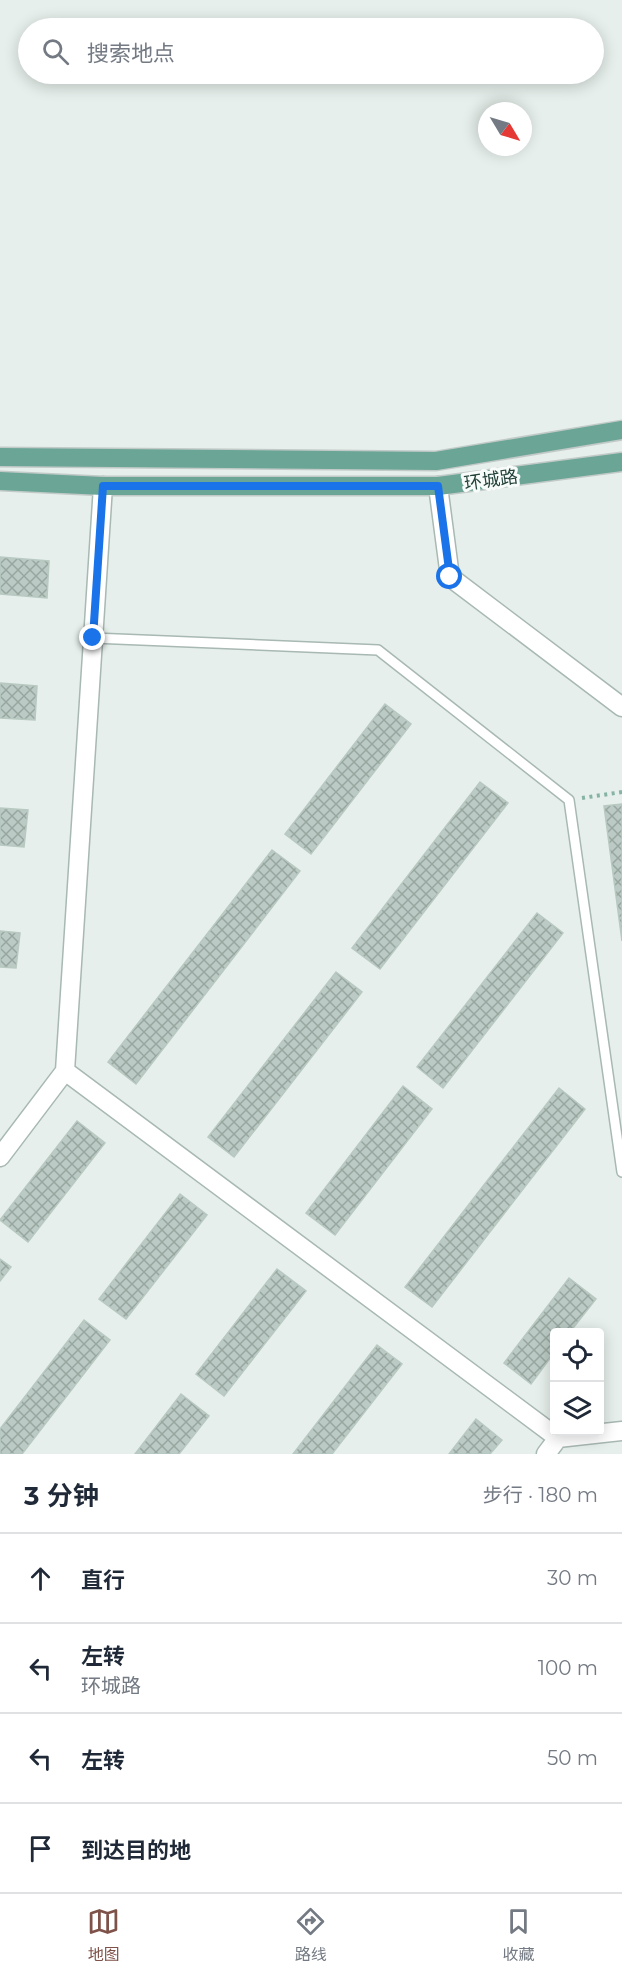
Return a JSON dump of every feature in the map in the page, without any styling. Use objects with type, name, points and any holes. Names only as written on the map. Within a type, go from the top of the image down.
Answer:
[{"type":"main road","points":[[0,457],[436,461],[622,430]]},
{"type":"main road","name":"环城路","points":[[0,481],[103,486],[438,486],[622,462]]},
{"type":"street","points":[[0,1157],[65,1071],[103,486]]},
{"type":"street","points":[[438,486],[450,577],[622,707]]},
{"type":"street","points":[[65,1071],[558,1438],[622,1431]]},
{"type":"street","points":[[546,1454],[558,1438]]},
{"type":"lane","points":[[93,638],[378,650],[569,800],[622,1172]]},
{"type":"path","points":[[569,800],[622,792]]},
{"type":"building","points":[[0,557],[49,561],[47,598],[0,594]]},
{"type":"building","points":[[0,683],[37,686],[35,720],[0,718]]},
{"type":"building","points":[[385,704],[411,724],[311,854],[285,834]]},
{"type":"building","points":[[480,782],[508,803],[380,969],[352,948]]},
{"type":"building","points":[[622,804],[622,941],[604,806]]},
{"type":"building","points":[[0,808],[28,810],[24,847],[0,845]]},
{"type":"building","points":[[272,850],[300,871],[136,1084],[108,1062]]},
{"type":"building","points":[[537,913],[563,933],[443,1088],[417,1067]]},
{"type":"building","points":[[0,931],[20,933],[16,968],[0,967]]},
{"type":"building","points":[[336,972],[362,992],[234,1157],[208,1137]]},
{"type":"building","points":[[403,1086],[432,1109],[335,1235],[306,1213]]},
{"type":"building","points":[[559,1088],[585,1109],[432,1307],[405,1287]]},
{"type":"building","points":[[77,1121],[105,1143],[28,1242],[0,1220]]},
{"type":"building","points":[[180,1194],[207,1215],[126,1319],[99,1299]]},
{"type":"building","points":[[0,1259],[11,1267],[0,1281]]},
{"type":"building","points":[[277,1269],[306,1291],[224,1396],[196,1374]]},
{"type":"building","points":[[569,1278],[596,1299],[573,1328],[550,1328],[550,1358],[531,1384],[504,1363]]},
{"type":"building","points":[[84,1320],[110,1340],[22,1454],[0,1454],[0,1429]]},
{"type":"building","points":[[377,1345],[402,1364],[332,1454],[293,1454]]},
{"type":"building","points":[[181,1394],[209,1416],[179,1454],[135,1454]]},
{"type":"building","points":[[476,1419],[502,1440],[490,1454],[449,1454]]},
{"type":"route","points":[[93,638],[103,486],[438,486],[450,577]]}]
